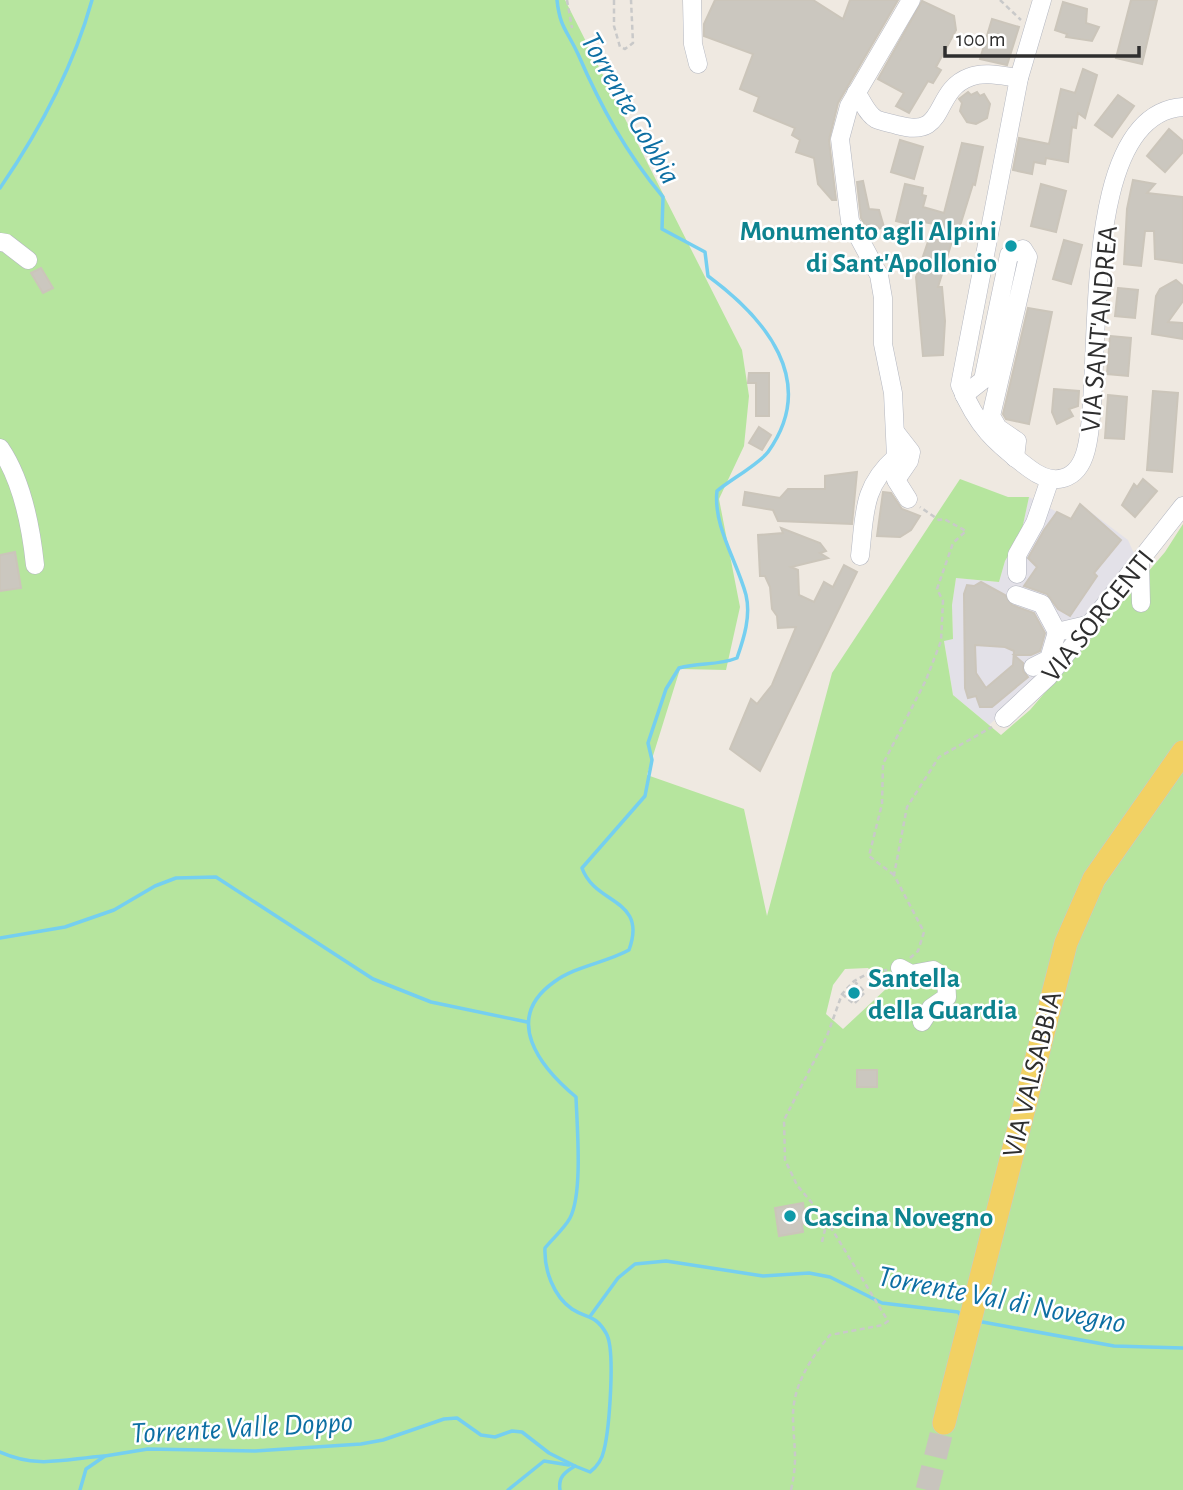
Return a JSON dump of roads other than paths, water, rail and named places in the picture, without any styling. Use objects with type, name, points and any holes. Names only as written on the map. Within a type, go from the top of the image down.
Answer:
[{"type":"main road","name":"VIA VALSABBIA","points":[[946,1417],[999,1198],[1066,943],[1094,879],[1153,791],[1183,752]]},
{"type":"street","points":[[692,0],[693,44],[698,64]]},
{"type":"street","points":[[859,556],[869,488],[881,470],[896,457],[897,434],[893,393],[883,344],[883,298],[879,275],[850,221],[841,139],[849,106],[911,0]]},
{"type":"street","points":[[1017,574],[1017,555],[1035,523],[1050,479],[1043,478],[987,434],[973,415],[960,385],[1018,78],[1042,0]]},
{"type":"street","points":[[856,93],[876,119],[912,129],[922,129],[937,116],[947,92],[960,82],[982,75],[1018,78]]},
{"type":"street","name":"VIA SANT'ANDREA","points":[[1050,479],[1058,481],[1072,473],[1081,464],[1087,449],[1093,404],[1100,243],[1122,160],[1153,117],[1169,108],[1183,107]]},
{"type":"street","points":[[0,242],[6,243],[27,260]]},
{"type":"street","points":[[964,396],[983,380],[1009,255],[1023,249],[1028,257],[991,416],[998,428],[1017,441],[1016,458]]},
{"type":"street","points":[[897,434],[911,452],[909,461],[896,480],[908,499]]},
{"type":"street","points":[[0,448],[8,460],[28,524],[35,565]]},
{"type":"street","name":"VIA SORGENTI","points":[[999,722],[1048,677],[1183,506]]},
{"type":"street","points":[[1140,562],[1141,603]]},
{"type":"street","points":[[1016,594],[1042,604],[1057,632],[1049,659],[1033,667]]},
{"type":"street","points":[[1057,632],[1091,624]]},
{"type":"street","points":[[900,968],[911,974],[933,970],[946,978],[947,997],[931,1008],[922,1022]]},
{"type":"waterway","points":[[0,188],[29,144],[54,98],[75,50],[92,0]]},
{"type":"waterway","name":"Torrente Gobbia","points":[[557,0],[562,23],[605,111],[637,164],[663,197],[662,229],[705,252],[708,276],[749,311],[765,331],[778,353],[786,376],[788,400],[782,426],[768,452],[717,491],[722,530],[742,582],[748,611],[737,658],[679,668],[666,689],[648,743],[652,760],[645,796],[582,868],[589,880],[618,903],[632,920],[633,933],[629,950],[581,968],[554,982],[539,996],[530,1011],[532,1042],[540,1057],[550,1072],[576,1097],[577,1193],[570,1218],[545,1248],[546,1265],[555,1290],[565,1304],[602,1327],[611,1355],[609,1408],[602,1457],[590,1472],[575,1466],[568,1470],[561,1478],[560,1490]]},
{"type":"waterway","points":[[0,938],[65,927],[114,910],[155,886],[176,878],[216,877],[373,979],[431,1002],[527,1022]]},
{"type":"waterway","name":"Torrente Val di Novegno","points":[[591,1315],[618,1278],[635,1264],[666,1261],[763,1276],[809,1273],[830,1277],[882,1303],[958,1312],[963,1318]]},
{"type":"waterway","name":"Torrente Val di Novegno","points":[[977,1321],[1114,1346],[1183,1348]]},
{"type":"waterway","name":"Torrente Valle Doppo","points":[[80,1490],[86,1469],[105,1456],[148,1449],[255,1451],[361,1444],[383,1440],[444,1419],[457,1418],[481,1435],[495,1437],[512,1431],[522,1432],[549,1453],[575,1466]]},
{"type":"waterway","points":[[0,1452],[39,1462],[104,1456]]},
{"type":"waterway","points":[[508,1490],[544,1461],[569,1465]]},
{"type":"tunnel","points":[[927,1490],[944,1423]]},
{"type":"place","name":"Monumento agli Alpini di Sant'Apollonio","points":[[1011,246]]},
{"type":"place","name":"Santella della Guardia","points":[[854,993]]},
{"type":"place","name":"Cascina Novegno","points":[[790,1216]]}]
